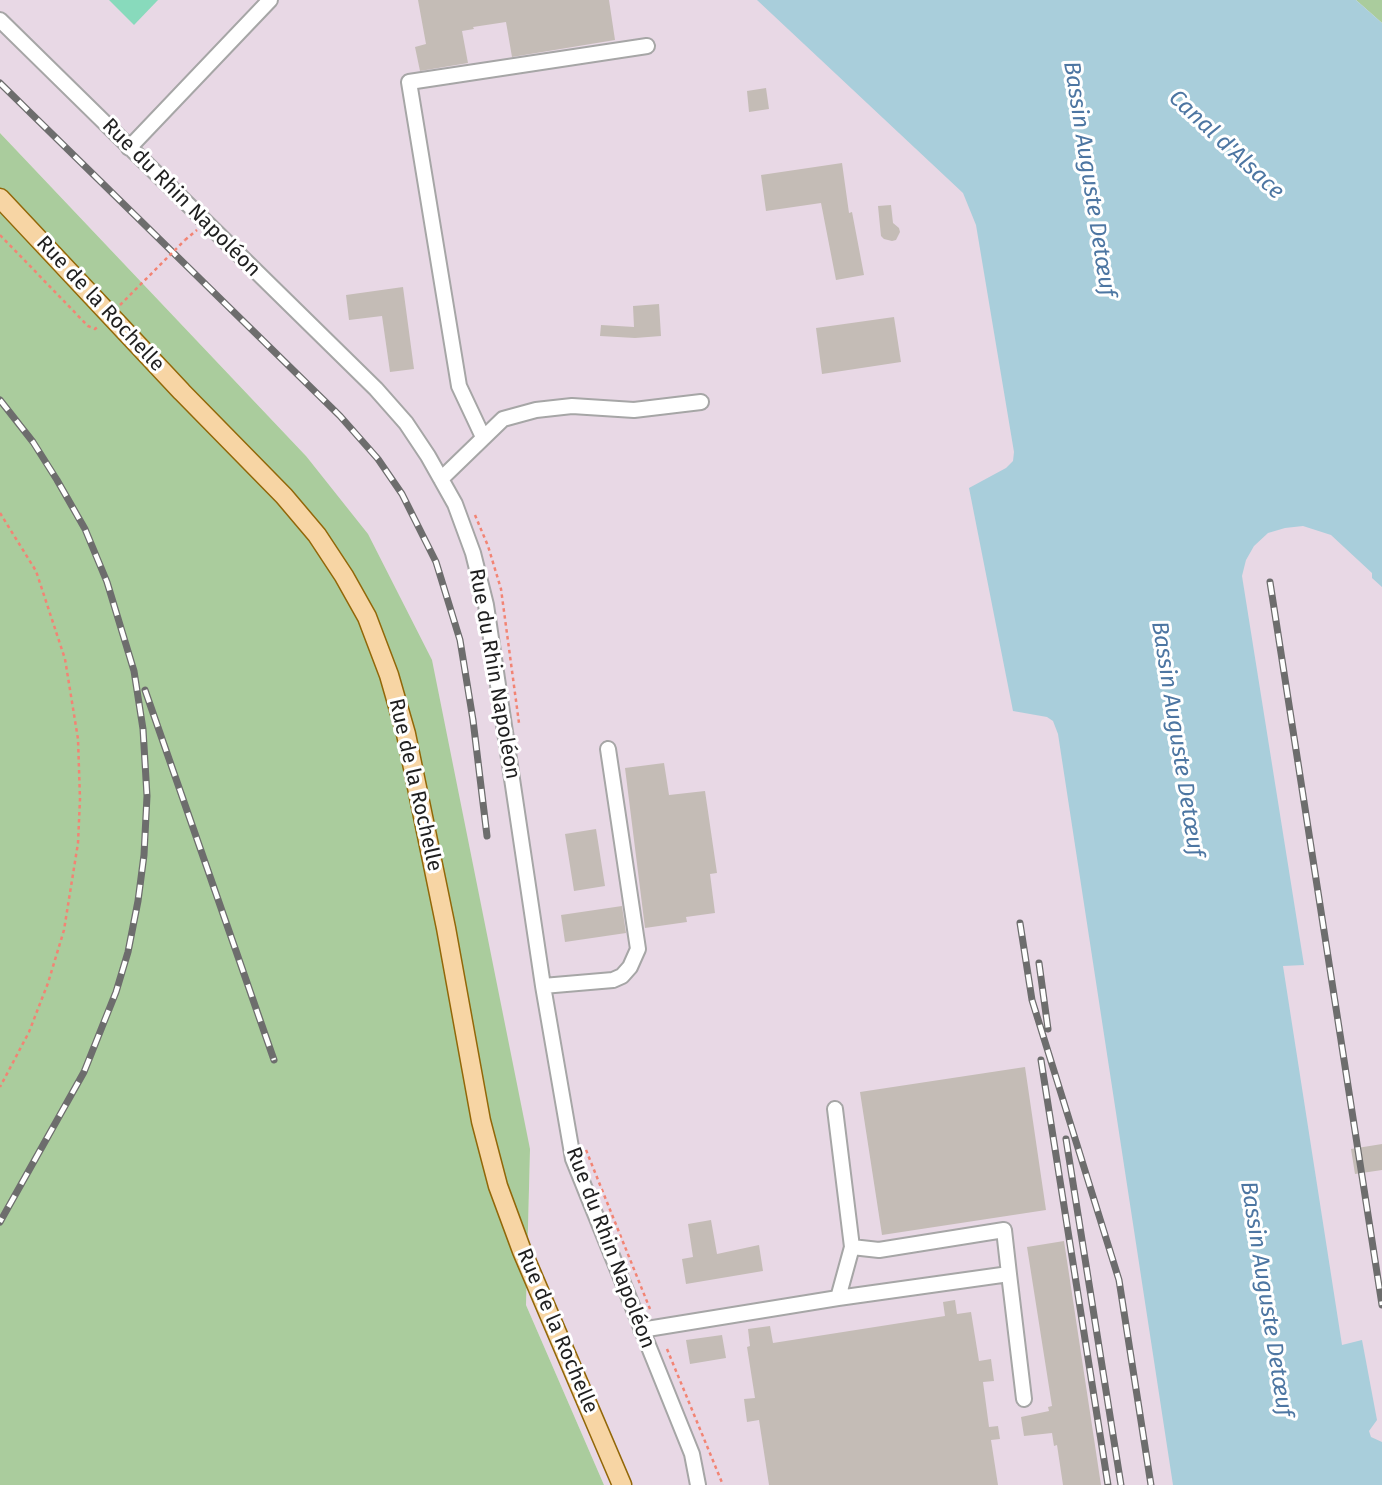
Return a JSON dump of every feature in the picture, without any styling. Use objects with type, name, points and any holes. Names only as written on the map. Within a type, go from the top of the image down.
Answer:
[{"type":"main road","name":"Rue de la Rochelle","points":[[0,198],[284,496],[317,536],[367,617],[389,675],[406,734],[446,928],[481,1121],[498,1186],[522,1251],[622,1485]]},
{"type":"street","points":[[129,148],[270,0]]},
{"type":"street","name":"Rue du Rhin Napoléon","points":[[0,20],[376,389],[429,456],[455,504],[473,553],[486,605],[543,986],[573,1159],[692,1454],[698,1485]]},
{"type":"street","points":[[483,437],[459,386],[409,82],[646,46]]},
{"type":"street","points":[[441,479],[503,419],[536,410],[572,406],[634,410],[701,402]]},
{"type":"street","points":[[543,986],[613,980],[622,976],[630,967],[638,949],[608,749]]},
{"type":"street","points":[[835,1109],[852,1247],[838,1298]]},
{"type":"street","points":[[852,1247],[879,1250],[1004,1230],[1024,1399]]},
{"type":"street","points":[[641,1330],[1009,1274]]},
{"type":"path","points":[[120,305],[200,228]]},
{"type":"path","points":[[0,235],[88,326],[95,329],[102,323]]},
{"type":"path","points":[[0,513],[36,571],[65,659],[79,738],[80,799],[78,843],[64,930],[38,1007],[0,1087]]},
{"type":"path","points":[[583,1140],[650,1309]]},
{"type":"path","points":[[667,1349],[723,1485]]},
{"type":"shaded area","points":[[0,0],[924,0],[1382,429],[1382,1485],[604,1485],[526,1305],[530,1149],[306,456],[0,133]]},
{"type":"green space","points":[[109,0],[158,0],[134,25]]},
{"type":"green space","points":[[1356,0],[1382,0],[1382,23]]},
{"type":"green space","points":[[0,133],[306,456],[368,534],[432,660],[530,1149],[526,1305],[604,1485],[0,1485]]},
{"type":"water","points":[[757,0],[1356,0],[1382,23],[1382,587],[1372,578],[1372,573],[1331,535],[1303,526],[1268,533],[1254,546],[1246,560],[1242,576],[1304,965],[1283,966],[1342,1345],[1362,1340],[1377,1420],[1369,1431],[1371,1437],[1382,1442],[1382,1485],[1173,1485],[1058,734],[1053,721],[1047,717],[1013,711],[969,488],[1006,468],[1013,461],[1014,452],[976,225],[963,193]]},
{"type":"building","points":[[418,0],[609,0],[615,40],[512,57],[506,22],[473,27],[474,29],[462,31],[468,63],[420,71],[415,47],[426,44]]},
{"type":"building","points":[[766,88],[769,109],[749,112],[747,91]]},
{"type":"building","points":[[842,163],[849,213],[852,212],[864,275],[836,280],[821,203],[766,211],[761,175]]},
{"type":"building","points":[[891,205],[893,223],[900,232],[896,240],[892,241],[881,236],[878,206]]},
{"type":"building","points":[[403,287],[414,369],[390,372],[382,316],[349,320],[346,295]]},
{"type":"building","points":[[659,304],[661,336],[600,336],[601,325],[634,327],[633,306]]},
{"type":"building","points":[[894,317],[901,362],[822,374],[816,328]]},
{"type":"building","points":[[664,763],[669,795],[705,791],[717,873],[710,874],[715,913],[686,917],[687,922],[645,928],[625,768]]},
{"type":"building","points":[[596,829],[605,886],[574,891],[565,834]]},
{"type":"building","points":[[622,906],[626,933],[565,942],[561,915]]},
{"type":"building","points":[[1025,1067],[1046,1210],[882,1235],[860,1092]]},
{"type":"building","points":[[1382,1144],[1382,1170],[1355,1174],[1351,1149]]},
{"type":"building","points":[[711,1220],[717,1254],[759,1245],[763,1271],[686,1284],[682,1259],[693,1257],[688,1224]]},
{"type":"building","points":[[1064,1241],[1101,1485],[1063,1485],[1057,1445],[1054,1446],[1052,1433],[1024,1436],[1021,1417],[1049,1411],[1048,1407],[1052,1406],[1027,1247]]},
{"type":"building","points":[[955,1300],[957,1314],[971,1312],[979,1361],[991,1359],[994,1381],[983,1382],[989,1427],[998,1426],[1000,1439],[991,1440],[998,1485],[769,1485],[759,1420],[747,1422],[744,1399],[755,1398],[747,1347],[750,1346],[748,1329],[770,1326],[773,1343],[945,1316],[943,1302]]},
{"type":"building","points":[[722,1335],[726,1358],[690,1364],[686,1340]]},
{"type":"railway","points":[[0,83],[340,416],[378,459],[402,494],[436,562],[460,640],[487,836]]},
{"type":"railway","points":[[0,400],[33,442],[57,480],[85,529],[107,582],[134,671],[143,729],[147,796],[138,901],[128,952],[116,992],[84,1072],[0,1222]]},
{"type":"railway","points":[[1270,582],[1382,1305]]},
{"type":"railway","points":[[145,690],[274,1060]]},
{"type":"railway","points":[[1020,923],[1032,1000],[1119,1280],[1151,1485]]},
{"type":"railway","points":[[1039,963],[1048,1029]]},
{"type":"railway","points":[[1041,1060],[1108,1485]]},
{"type":"railway","points":[[1066,1139],[1121,1485]]},
{"type":"water label","name":"Canal d'Alsace","points":[[1226,145]]},
{"type":"water label","name":"Bassin Auguste Detœuf","points":[[1089,179]]},
{"type":"water label","name":"Bassin Auguste Detœuf","points":[[1177,739]]},
{"type":"water label","name":"Bassin Auguste Detœuf","points":[[1266,1299]]}]
